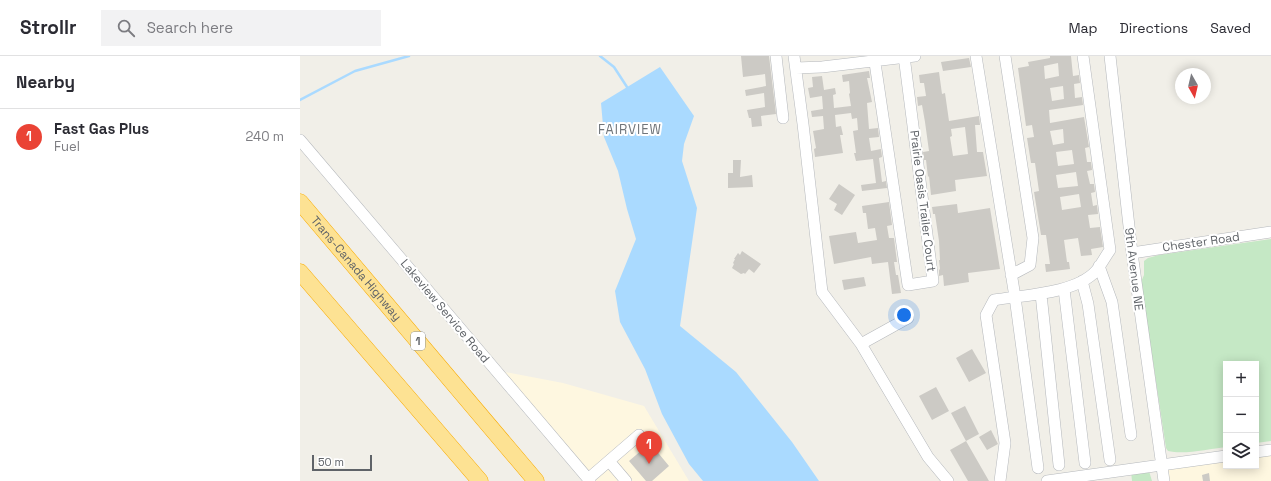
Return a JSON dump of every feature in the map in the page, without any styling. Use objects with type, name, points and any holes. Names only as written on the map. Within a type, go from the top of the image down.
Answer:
[{"type":"highway","name":"Trans-Canada Highway","points":[[300,202],[536,481]]},
{"type":"highway","points":[[300,272],[480,481]]},
{"type":"street","points":[[776,56],[783,118]]},
{"type":"street","points":[[794,56],[822,292],[861,344],[928,457],[948,481]]},
{"type":"street","points":[[796,68],[822,67],[875,58],[908,56]]},
{"type":"street","name":"Prairie Oasis Trailer Court","points":[[875,58],[908,285],[933,280],[908,56]]},
{"type":"street","points":[[976,56],[1015,297],[1038,468]]},
{"type":"street","points":[[1006,56],[1033,238],[1030,265],[1011,275]]},
{"type":"street","points":[[1000,481],[1005,443],[986,315],[994,300],[1041,294],[1064,289],[1082,281],[1096,271],[1110,250],[1083,56]]},
{"type":"street","name":"9th Avenue NE","points":[[1110,56],[1132,253],[1164,481]]},
{"type":"street","name":"Lakeview Service Road","points":[[300,140],[589,480]]},
{"type":"street","name":"Chester Road","points":[[1132,253],[1271,232]]},
{"type":"street","points":[[1099,266],[1112,302],[1131,435]]},
{"type":"street","points":[[1082,281],[1088,304],[1110,460]]},
{"type":"street","points":[[1064,289],[1084,463]]},
{"type":"street","points":[[1041,294],[1060,465]]},
{"type":"street","points":[[861,344],[908,318]]},
{"type":"street","points":[[589,480],[639,435]]},
{"type":"street","points":[[1259,452],[1271,450]]},
{"type":"street","points":[[1047,481],[1223,456]]},
{"type":"street","points":[[609,461],[626,481]]},
{"type":"shaded area","points":[[505,372],[563,383],[644,406],[689,481],[595,481]]},
{"type":"shaded area","points":[[1271,450],[1271,481],[1164,481],[1161,466],[1223,456],[1223,469],[1259,469],[1259,452]]},
{"type":"green space","points":[[1271,239],[1271,441],[1259,443],[1259,361],[1223,361],[1223,447],[1189,452],[1168,451],[1166,448],[1141,282],[1144,275],[1144,261],[1148,258],[1159,255]]},
{"type":"green space","points":[[1131,471],[1149,471],[1152,481],[1132,481]]},
{"type":"water","points":[[660,67],[694,116],[684,144],[682,161],[697,208],[680,326],[736,372],[792,442],[819,481],[703,481],[689,464],[662,414],[645,369],[620,322],[615,291],[636,239],[618,171],[604,137],[601,103]]},
{"type":"building","points":[[741,56],[769,56],[776,114],[761,116],[762,126],[752,127],[751,118],[749,118],[747,110],[765,107],[764,93],[746,96],[745,90],[766,86],[765,74],[743,77]]},
{"type":"building","points":[[1050,56],[1071,56],[1073,76],[1079,75],[1080,83],[1074,84],[1075,98],[1082,97],[1083,105],[1049,110],[1050,123],[1084,117],[1089,147],[1085,148],[1087,162],[1091,162],[1092,170],[1087,171],[1090,184],[1094,184],[1095,192],[1091,193],[1093,206],[1097,205],[1098,214],[1088,215],[1090,228],[1100,227],[1103,247],[1091,249],[1092,255],[1081,256],[1078,238],[1064,240],[1067,262],[1069,262],[1070,269],[1046,272],[1045,264],[1050,264],[1046,235],[1041,235],[1034,192],[1039,191],[1035,163],[1031,163],[1027,138],[1034,137],[1032,125],[1026,126],[1018,68],[1029,66],[1028,62],[1050,58]],"holes":[[[1058,63],[1059,76],[1045,79],[1044,66]],[[1063,86],[1064,99],[1052,101],[1050,88]],[[1063,129],[1064,143],[1053,145],[1050,131]],[[1072,150],[1074,164],[1058,166],[1056,152]],[[1076,172],[1078,186],[1058,188],[1056,175]],[[1079,194],[1081,207],[1062,210],[1060,197]]]},
{"type":"building","points":[[969,58],[971,67],[943,71],[941,62]]},
{"type":"building","points":[[869,71],[870,78],[867,78],[872,102],[867,103],[869,129],[878,128],[879,137],[869,138],[871,151],[881,149],[882,157],[879,158],[882,182],[886,181],[887,188],[862,191],[861,185],[876,183],[873,159],[856,161],[853,131],[858,130],[857,118],[852,119],[851,113],[835,115],[836,127],[841,126],[843,135],[840,135],[843,153],[815,157],[814,149],[816,148],[813,131],[824,129],[823,116],[812,117],[811,111],[823,109],[822,96],[810,98],[808,88],[813,87],[812,77],[822,76],[824,90],[835,88],[836,94],[833,95],[834,108],[851,106],[849,81],[843,82],[842,75]]},
{"type":"building","points":[[939,72],[942,94],[945,93],[949,121],[979,116],[980,125],[975,125],[977,152],[983,152],[987,176],[955,180],[956,191],[931,195],[929,176],[928,177],[926,160],[924,160],[923,152],[929,151],[925,122],[922,105],[918,106],[917,97],[926,96],[924,83],[920,83],[919,75]],"holes":[[[965,127],[968,154],[953,156],[950,137],[952,136],[951,129]]]},
{"type":"building","points":[[733,160],[741,160],[740,177],[752,175],[753,187],[728,188],[728,173],[733,173]]},
{"type":"building","points":[[839,184],[855,195],[842,215],[834,210],[837,204],[829,199]]},
{"type":"building","points":[[889,202],[892,225],[887,226],[889,238],[894,238],[897,262],[894,262],[901,293],[892,294],[888,262],[872,264],[871,257],[834,264],[829,236],[856,232],[858,243],[877,240],[875,228],[868,229],[866,213],[863,213],[862,206]]},
{"type":"building","points":[[957,204],[958,213],[990,208],[1000,269],[968,273],[969,282],[944,286],[943,275],[939,276],[939,241],[935,214],[933,214],[932,207]]},
{"type":"building","points":[[742,251],[761,264],[754,273],[749,269],[745,274],[741,274],[732,268],[734,259],[738,253],[740,255]]},
{"type":"building","points":[[864,277],[866,286],[844,290],[842,280]]},
{"type":"building","points":[[972,349],[986,373],[969,382],[956,358]]},
{"type":"building","points":[[936,387],[949,411],[932,420],[919,396]]},
{"type":"building","points":[[965,406],[979,434],[966,441],[951,413]]},
{"type":"building","points":[[991,430],[998,444],[987,450],[979,437]]},
{"type":"building","points":[[966,441],[989,481],[968,481],[950,450]]},
{"type":"building","points":[[650,443],[669,466],[652,481],[646,481],[629,461]]},
{"type":"building","points":[[1209,473],[1210,481],[1203,481],[1202,475]]},
{"type":"waterway","points":[[300,100],[355,71],[409,56]]},
{"type":"waterway","points":[[600,56],[614,67],[627,87]]},
{"type":"place","name":"Fast Gas Plus","points":[[649,464]]},
{"type":"district","name":"FAIRVIEW","points":[[630,129]]}]
